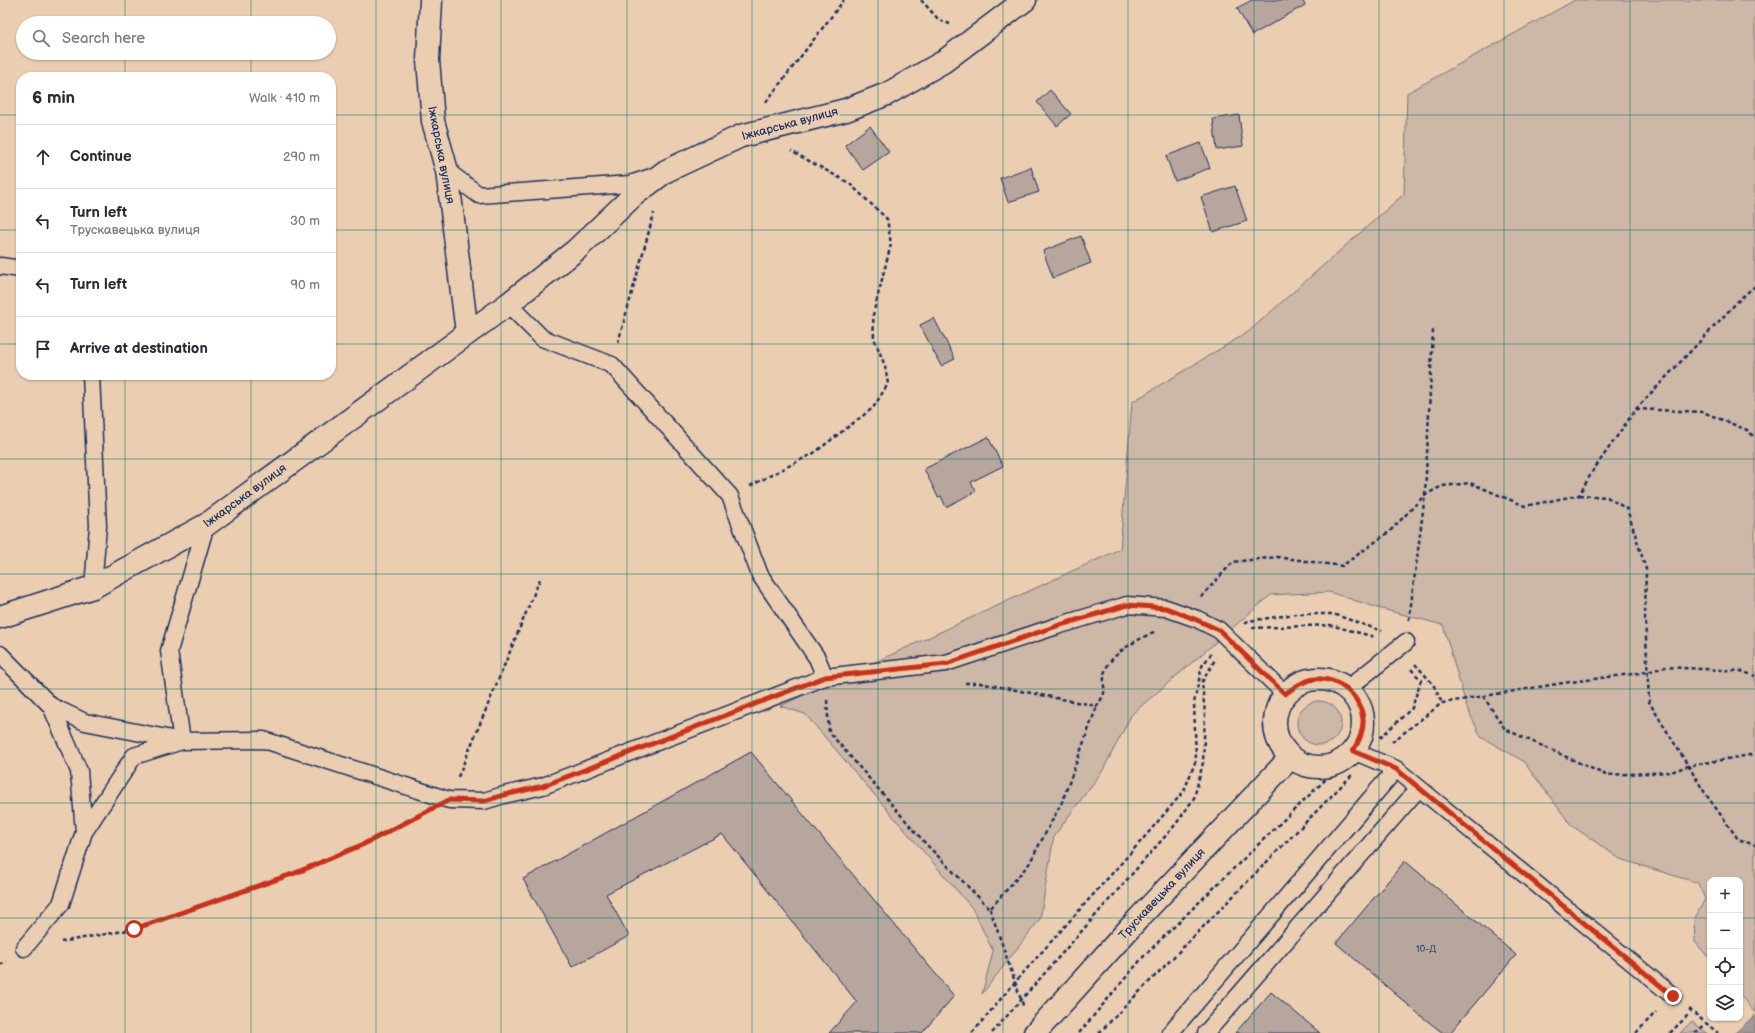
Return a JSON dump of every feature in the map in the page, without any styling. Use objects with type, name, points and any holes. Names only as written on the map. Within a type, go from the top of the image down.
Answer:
[{"type":"street","name":"Іжкарська вулиця","points":[[431,0],[428,60],[432,121],[447,172],[467,333]]},
{"type":"street","name":"Іжкарська вулиця","points":[[0,617],[93,587],[206,525],[508,304],[576,250],[634,195],[666,172],[741,136],[846,110],[887,94],[943,62],[1025,0]]},
{"type":"street","points":[[1316,679],[1332,681],[1347,689],[1358,702],[1363,719],[1362,754],[1323,767],[1306,766],[1291,757],[1280,744],[1275,727],[1277,709],[1285,694],[1299,684],[1316,679]]},
{"type":"street","name":"Трускавецька вулиця","points":[[1035,1033],[1137,920],[1291,757]]},
{"type":"lane","points":[[447,172],[479,195],[630,184],[666,172]]},
{"type":"lane","points":[[0,266],[16,268]]},
{"type":"lane","points":[[508,304],[542,338],[612,365],[730,496],[760,575],[817,658],[825,677]]},
{"type":"lane","points":[[91,380],[98,526],[93,587]]},
{"type":"lane","points":[[182,741],[169,651],[206,525]]},
{"type":"lane","points":[[0,654],[51,706],[85,722],[182,741],[264,740],[449,800],[484,801],[543,786],[825,677],[946,664],[1057,626],[1127,605],[1166,608],[1219,630],[1285,694]]},
{"type":"lane","points":[[1347,689],[1400,647]]},
{"type":"lane","points":[[51,706],[78,771],[84,832]]},
{"type":"lane","points":[[24,948],[61,904],[84,832],[134,756],[182,741]]},
{"type":"lane","points":[[1362,754],[1396,769],[1673,996]]},
{"type":"lane","points":[[1170,1033],[1396,769]]},
{"type":"lane","points":[[1206,1033],[1419,788]]},
{"type":"path","points":[[741,136],[844,0]]},
{"type":"path","points":[[921,0],[939,20],[978,36]]},
{"type":"path","points":[[730,496],[814,453],[873,408],[888,384],[885,366],[874,338],[873,315],[891,244],[887,219],[849,183],[792,152],[785,150]]},
{"type":"path","points":[[612,365],[666,172]]},
{"type":"path","points":[[1579,495],[1592,472],[1636,409],[1740,299],[1755,286]]},
{"type":"path","points":[[1400,647],[1425,495],[1433,330]]},
{"type":"path","points":[[1636,409],[1702,412],[1747,430],[1755,438]]},
{"type":"path","points":[[1199,600],[1233,562],[1277,557],[1342,566],[1389,532],[1425,495],[1442,486],[1470,483],[1525,506],[1579,495],[1607,497],[1627,509],[1646,569],[1645,616],[1649,702],[1705,793],[1738,839],[1755,845]]},
{"type":"path","points":[[24,948],[134,929],[209,903],[298,872],[364,844],[449,800],[540,579]]},
{"type":"path","points":[[972,1033],[1015,982],[1184,791],[1196,760],[1194,703],[1202,666],[1248,621],[1296,614],[1333,614],[1381,629],[1400,647],[1433,684],[1442,703]]},
{"type":"path","points":[[992,1033],[1176,824],[1194,798],[1203,763],[1205,714],[1202,682],[1217,656],[1229,640],[1248,628],[1330,625],[1376,638],[1400,647],[1421,680],[1412,708],[1362,754],[1348,779],[1099,1033]]},
{"type":"path","points":[[990,909],[1029,864],[1058,809],[1097,706],[1106,694],[1104,676],[1109,662],[1132,643],[1158,630]]},
{"type":"path","points":[[1079,1033],[1144,956],[1320,785],[1362,754],[1442,703],[1563,683],[1648,672],[1665,668],[1740,671],[1755,676]]},
{"type":"path","points":[[825,677],[829,732],[926,844],[990,909],[1025,1013]]},
{"type":"path","points":[[957,682],[980,683],[1097,706]]},
{"type":"path","points":[[1483,696],[1505,729],[1606,775],[1671,772],[1688,766],[1755,754]]},
{"type":"path","points":[[1636,1033],[1673,996],[1718,1033]]},
{"type":"path","points":[[1670,1033],[1692,1011]]},
{"type":"path","points":[[1695,1033],[1706,1024]]},
{"type":"shaded area","points":[[1575,0],[1755,0],[1755,1013],[1743,999],[1743,877],[1707,877],[1707,956],[1695,942],[1694,920],[1705,899],[1698,883],[1620,859],[1571,825],[1523,761],[1481,737],[1467,708],[1443,625],[1378,608],[1329,592],[1271,595],[1132,714],[1103,770],[1054,836],[1040,919],[982,994],[993,951],[972,908],[805,714],[780,706],[1120,549],[1132,402],[1248,332],[1404,194],[1407,93]]},
{"type":"shaded area","points":[[1319,701],[1331,705],[1337,711],[1341,723],[1337,735],[1331,741],[1319,745],[1307,741],[1301,735],[1297,723],[1301,711],[1307,705]]},
{"type":"shaded area","points":[[1755,1015],[1755,1033],[1735,1033]]},
{"type":"shaded area","points":[[1692,1021],[1707,1033],[1680,1033]]},
{"type":"building","points":[[1252,0],[1302,0],[1305,5],[1252,35],[1237,8]]},
{"type":"building","points":[[1050,90],[1071,114],[1057,126],[1037,102]]},
{"type":"building","points":[[1239,115],[1243,146],[1217,150],[1213,119]]},
{"type":"building","points":[[870,126],[889,152],[863,170],[845,145]]},
{"type":"building","points":[[1201,143],[1210,168],[1175,181],[1166,156]]},
{"type":"building","points":[[1031,167],[1039,192],[1008,202],[1000,178]]},
{"type":"building","points":[[1235,186],[1247,221],[1213,232],[1201,197]]},
{"type":"building","points":[[1081,236],[1091,263],[1053,278],[1043,251]]},
{"type":"building","points":[[934,318],[955,359],[941,366],[920,325]]},
{"type":"building","points":[[988,437],[1003,466],[971,482],[976,491],[946,507],[941,496],[938,497],[924,469]]},
{"type":"building","points":[[751,752],[954,996],[922,1033],[829,1033],[857,1002],[722,834],[606,894],[629,936],[572,967],[523,879]]},
{"type":"building","points":[[1405,861],[1516,955],[1450,1033],[1443,1033],[1421,1016],[1336,943]]},
{"type":"building","points":[[1271,992],[1320,1033],[1235,1033]]},
{"type":"route","points":[[134,929],[298,872],[364,844],[449,800],[484,801],[543,786],[825,677],[946,664],[1057,626],[1127,605],[1166,608],[1219,630],[1285,694],[1299,684],[1316,679],[1332,681],[1347,689],[1358,702],[1363,719],[1362,736],[1353,751],[1396,769],[1673,996]]}]
